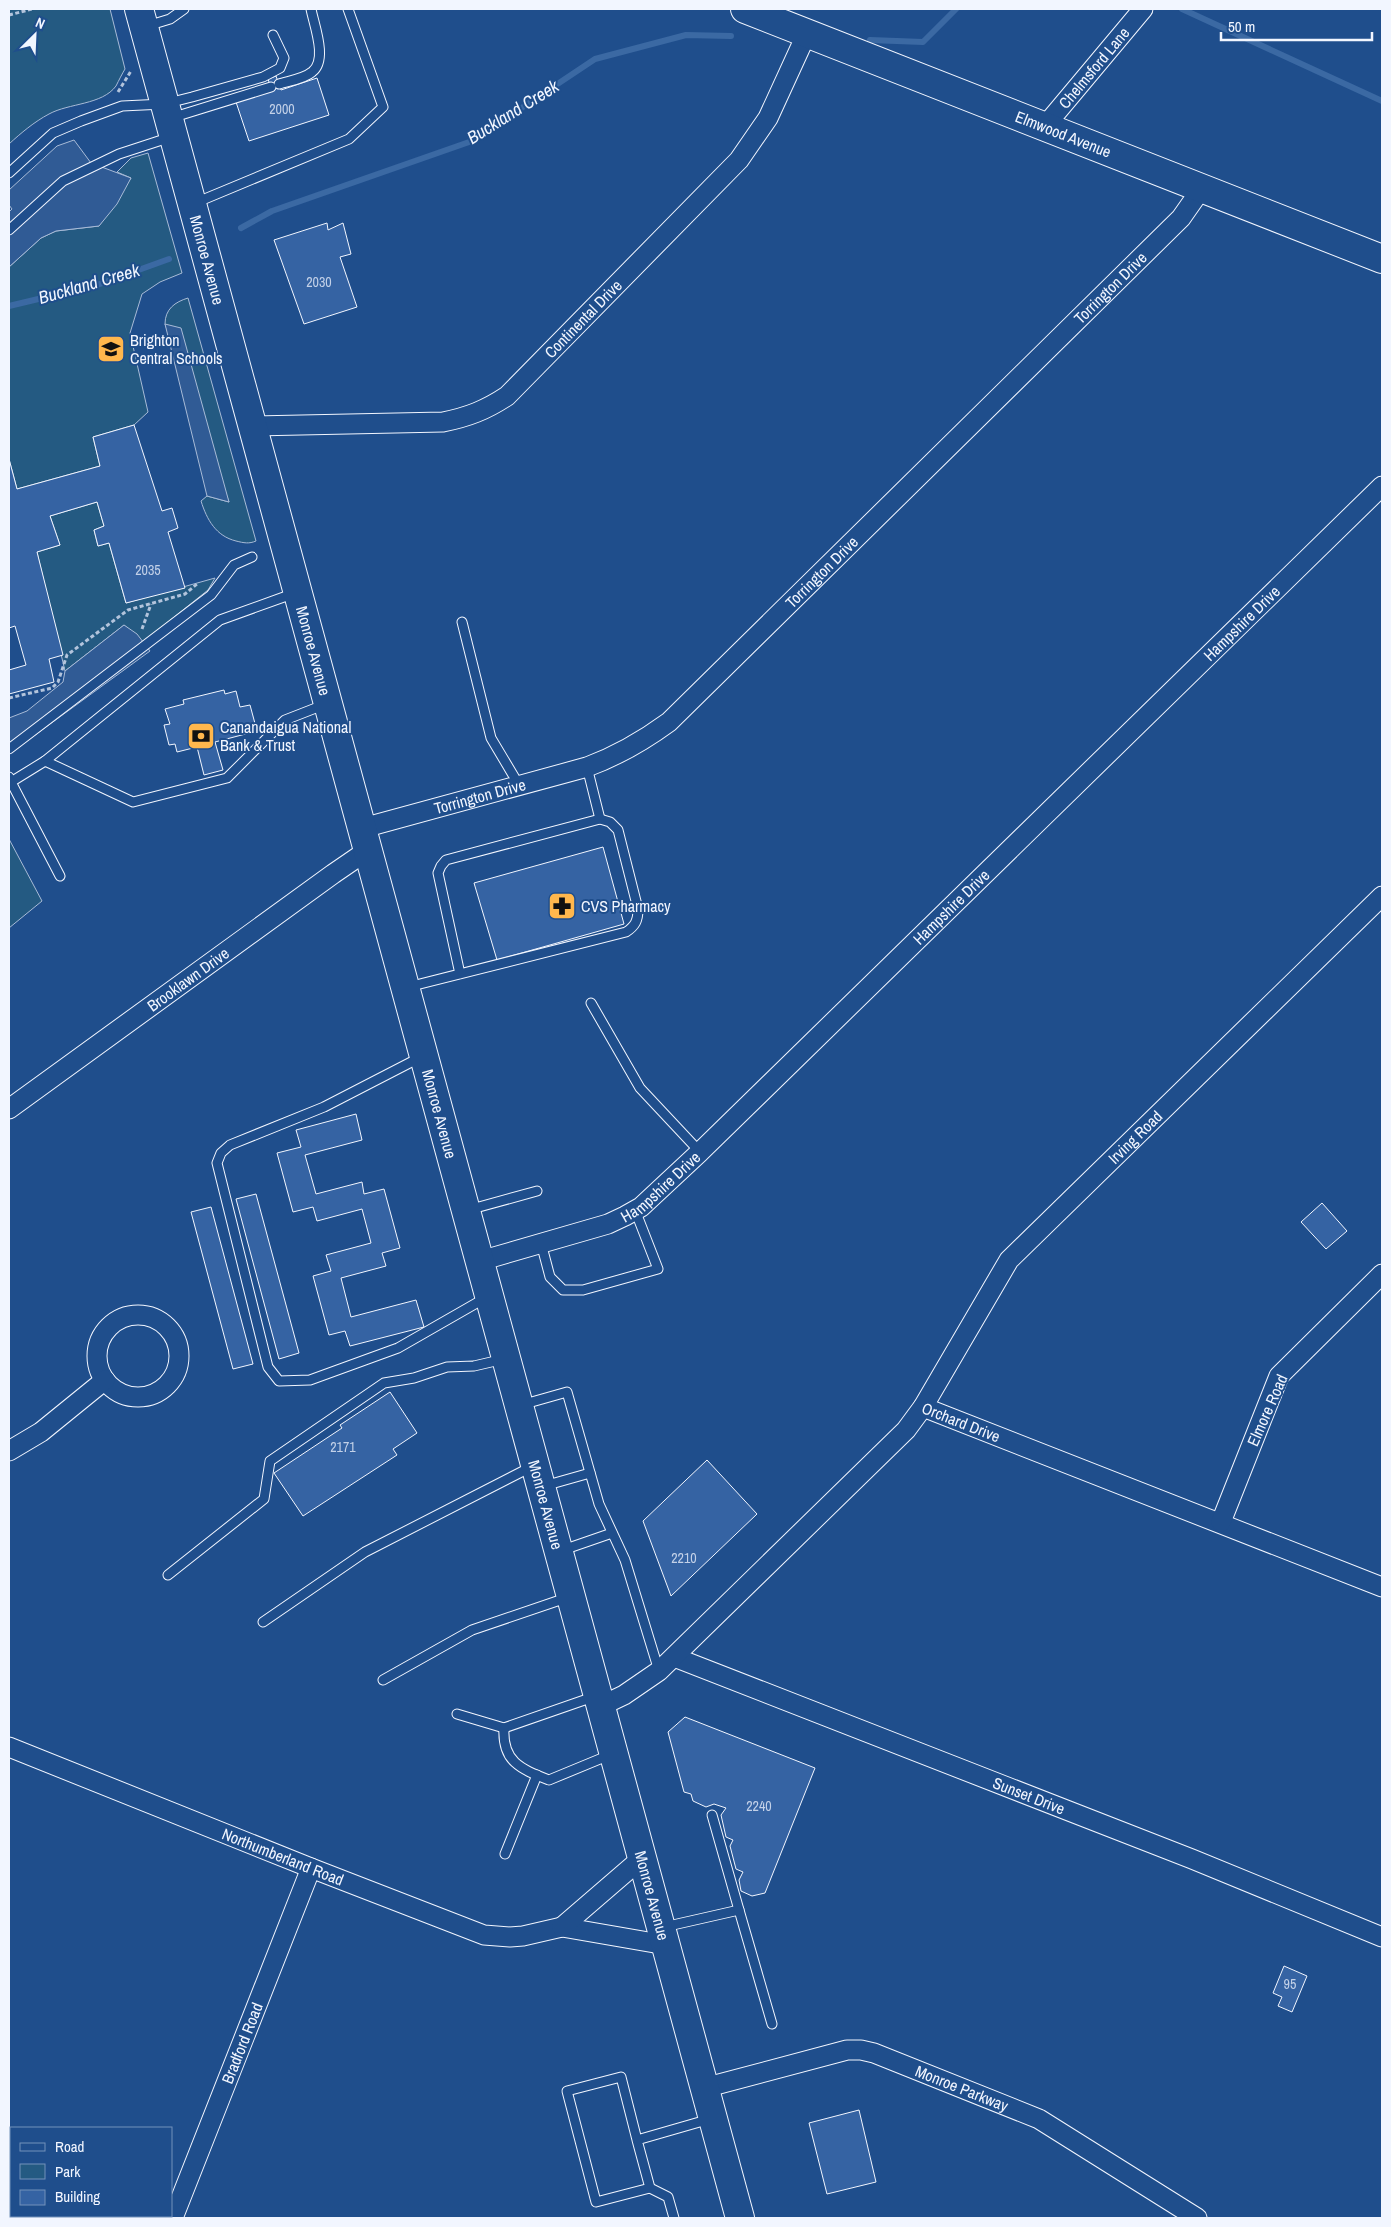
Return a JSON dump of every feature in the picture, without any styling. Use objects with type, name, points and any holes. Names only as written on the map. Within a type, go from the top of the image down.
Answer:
[{"type":"main road","name":"Elmwood Avenue","points":[[745,9],[1382,259]]},
{"type":"main road","name":"Monroe Avenue","points":[[142,18],[664,1936],[736,2217]]},
{"type":"street","name":"Chelmsford Lane","points":[[1045,126],[1143,9]]},
{"type":"street","name":"Continental Drive","points":[[254,426],[443,422],[467,417],[488,409],[507,396],[739,160],[768,118],[806,33]]},
{"type":"street","name":"Torrington Drive","points":[[366,839],[519,785],[610,759],[638,744],[669,722],[690,704],[1182,218],[1202,188]]},
{"type":"street","name":"Hampshire Drive","points":[[480,1261],[608,1224],[635,1210],[657,1193],[1382,486]]},
{"type":"street","name":"Brooklawn Drive","points":[[9,1109],[317,885],[366,839]]},
{"type":"street","name":"Irving Road","points":[[923,1407],[1009,1260],[1382,896]]},
{"type":"street","name":"Elmore Road","points":[[1221,1522],[1279,1376],[1382,1274]]},
{"type":"street","points":[[133,1316],[147,1316],[160,1322],[170,1331],[179,1355],[178,1368],[172,1380],[163,1389],[151,1395],[138,1397],[120,1392],[105,1380],[99,1368],[97,1354],[100,1340],[108,1328],[133,1316]]},
{"type":"street","points":[[9,1451],[41,1432],[105,1380]]},
{"type":"street","name":"Orchard Drive","points":[[600,1701],[624,1695],[659,1671],[906,1430],[923,1407],[1221,1522],[1382,1587]]},
{"type":"street","name":"Sunset Drive","points":[[674,1657],[1192,1859],[1382,1937]]},
{"type":"street","name":"Northumberland Road","points":[[9,1747],[484,1935],[524,1936],[562,1927],[664,1936]]},
{"type":"street","name":"Northumberland Road","points":[[562,1927],[642,1858]]},
{"type":"street","name":"Bradford Road","points":[[173,2218],[311,1868]]},
{"type":"street","name":"Monroe Parkway","points":[[704,2088],[847,2050],[861,2050],[874,2053],[1039,2119],[1197,2218]]},
{"type":"lane","points":[[142,18],[170,20],[184,9]]},
{"type":"lane","points":[[9,172],[53,133],[122,106],[169,120],[311,73],[317,66],[320,56],[311,9]]},
{"type":"lane","points":[[192,204],[349,139],[383,107],[348,9]]},
{"type":"lane","points":[[9,230],[63,181],[119,154],[169,120],[263,78],[280,68],[284,58],[273,34]]},
{"type":"lane","points":[[9,750],[211,595],[234,566],[252,557]]},
{"type":"lane","points":[[60,876],[10,779],[45,762],[220,620],[299,591]]},
{"type":"lane","points":[[462,622],[491,738],[519,785]]},
{"type":"lane","points":[[45,762],[133,802],[227,778],[285,720],[329,703]]},
{"type":"lane","points":[[587,767],[600,819]]},
{"type":"lane","points":[[405,987],[460,974],[626,932],[634,926],[638,918],[638,909],[618,830],[610,822],[600,819],[446,860],[438,873],[460,974]]},
{"type":"lane","points":[[592,1003],[640,1088],[700,1152]]},
{"type":"lane","points":[[424,1056],[324,1107],[230,1145],[220,1153],[217,1163],[268,1367],[280,1381],[310,1380],[398,1348],[489,1296]]},
{"type":"lane","points":[[466,1210],[537,1191]]},
{"type":"lane","points":[[541,1243],[550,1277],[563,1290],[583,1290],[658,1269],[635,1210]]},
{"type":"lane","points":[[168,1575],[264,1499],[270,1461],[384,1383],[414,1378],[447,1367],[474,1366],[506,1358]]},
{"type":"lane","points":[[519,1406],[567,1392],[599,1504],[625,1560],[659,1671]]},
{"type":"lane","points":[[263,1622],[365,1552],[538,1476],[590,1473]]},
{"type":"lane","points":[[559,1552],[612,1533]]},
{"type":"lane","points":[[383,1680],[472,1630],[571,1596]]},
{"type":"lane","points":[[457,1714],[504,1728],[600,1701]]},
{"type":"lane","points":[[504,1728],[503,1740],[512,1762],[522,1770],[549,1780],[614,1753]]},
{"type":"lane","points":[[505,1854],[537,1775]]},
{"type":"lane","points":[[712,1815],[772,2024]]},
{"type":"lane","points":[[664,1936],[739,1910]]},
{"type":"lane","points":[[650,2188],[621,2077],[567,2091],[596,2202],[650,2188],[668,2197],[674,2218]]},
{"type":"lane","points":[[637,2140],[712,2118]]},
{"type":"path","points":[[9,15],[32,9]]},
{"type":"path","points":[[9,698],[52,688],[58,682],[67,655],[128,610],[184,594],[197,584]]},
{"type":"path","points":[[139,637],[152,604]]},
{"type":"green space","points":[[9,9],[110,9],[125,69],[116,86],[110,92],[94,100],[49,114],[9,144]]},
{"type":"green space","points":[[148,153],[182,273],[160,282],[142,294],[130,333],[148,412],[134,425],[93,437],[100,466],[17,489],[9,459],[9,267],[41,238],[56,231],[99,226],[131,178],[117,172],[131,158]]},
{"type":"green space","points":[[188,298],[256,541],[253,542],[239,542],[223,535],[209,521],[201,501],[207,496],[229,502],[165,324],[169,310]]},
{"type":"green space","points":[[97,502],[104,526],[94,530],[98,546],[109,543],[126,603],[215,578],[208,590],[143,642],[124,625],[65,671],[37,552],[60,545],[50,516]]},
{"type":"green space","points":[[9,839],[42,901],[9,928]]},
{"type":"shaded area","points":[[74,140],[91,163],[131,178],[117,204],[99,226],[56,231],[41,238],[9,267],[9,212],[12,209],[9,205],[9,190],[57,146]]},
{"type":"shaded area","points":[[165,324],[181,328],[229,502],[207,496]]},
{"type":"shaded area","points":[[124,625],[137,634],[150,651],[9,754],[9,718],[27,711],[63,682],[65,671]]},
{"type":"building","points":[[276,76],[281,90],[317,78],[329,115],[249,141],[236,102],[272,91],[268,79]]},
{"type":"building","points":[[327,223],[328,230],[343,223],[351,254],[340,257],[357,307],[304,324],[274,240]]},
{"type":"building","points":[[134,425],[162,511],[172,508],[178,528],[168,532],[185,588],[126,603],[109,543],[98,546],[94,530],[104,526],[97,502],[50,516],[60,545],[37,552],[63,655],[49,659],[54,682],[9,694],[9,670],[26,665],[15,626],[9,628],[9,459],[17,489],[100,466],[93,437]]},
{"type":"building","name":"Canandaigua National Bank & Trust","points":[[224,690],[225,694],[236,691],[240,707],[250,705],[257,731],[215,742],[223,770],[204,775],[197,747],[177,752],[175,744],[169,745],[164,725],[170,724],[165,709],[184,704],[183,700]]},
{"type":"building","name":"CVS Pharmacy","points":[[603,847],[624,924],[497,960],[474,883]]},
{"type":"building","points":[[356,1114],[362,1140],[305,1155],[316,1194],[362,1182],[364,1194],[384,1189],[400,1248],[382,1253],[386,1266],[341,1278],[351,1317],[416,1300],[424,1327],[350,1346],[345,1331],[329,1335],[313,1276],[331,1271],[326,1255],[371,1243],[362,1209],[317,1221],[313,1207],[293,1212],[277,1153],[301,1147],[296,1130]]},
{"type":"building","points":[[256,1194],[299,1353],[279,1359],[236,1199]]},
{"type":"building","points":[[1322,1203],[1347,1231],[1326,1249],[1301,1222]]},
{"type":"building","points":[[211,1207],[253,1364],[233,1369],[191,1212]]},
{"type":"building","points":[[390,1392],[417,1433],[393,1449],[397,1455],[303,1516],[274,1473],[342,1428],[340,1425]]},
{"type":"building","points":[[707,1460],[757,1514],[671,1596],[643,1521]]},
{"type":"building","points":[[685,1717],[815,1768],[765,1893],[752,1896],[741,1891],[739,1880],[743,1872],[736,1869],[730,1846],[733,1840],[726,1837],[721,1815],[726,1808],[714,1804],[706,1807],[693,1801],[691,1794],[684,1792],[668,1732]]},
{"type":"building","points":[[1284,1966],[1307,1976],[1292,2012],[1278,2006],[1282,1997],[1273,1993]]},
{"type":"building","points":[[859,2110],[876,2182],[827,2194],[809,2123]]},
{"type":"waterway","name":"Buckland Creek","points":[[870,40],[923,42],[956,9]]},
{"type":"waterway","name":"Buckland Creek","points":[[1182,9],[1382,101]]},
{"type":"waterway","name":"Buckland Creek","points":[[241,228],[272,211],[472,141],[595,59],[686,35],[731,36]]},
{"type":"waterway","name":"Buckland Creek","points":[[9,306],[97,285],[169,259]]},
{"type":"place","name":"Brighton Central Schools","points":[[111,349]]},
{"type":"place","name":"Canandaigua National Bank & Trust","points":[[201,736]]},
{"type":"place","name":"CVS Pharmacy","points":[[562,906]]}]
